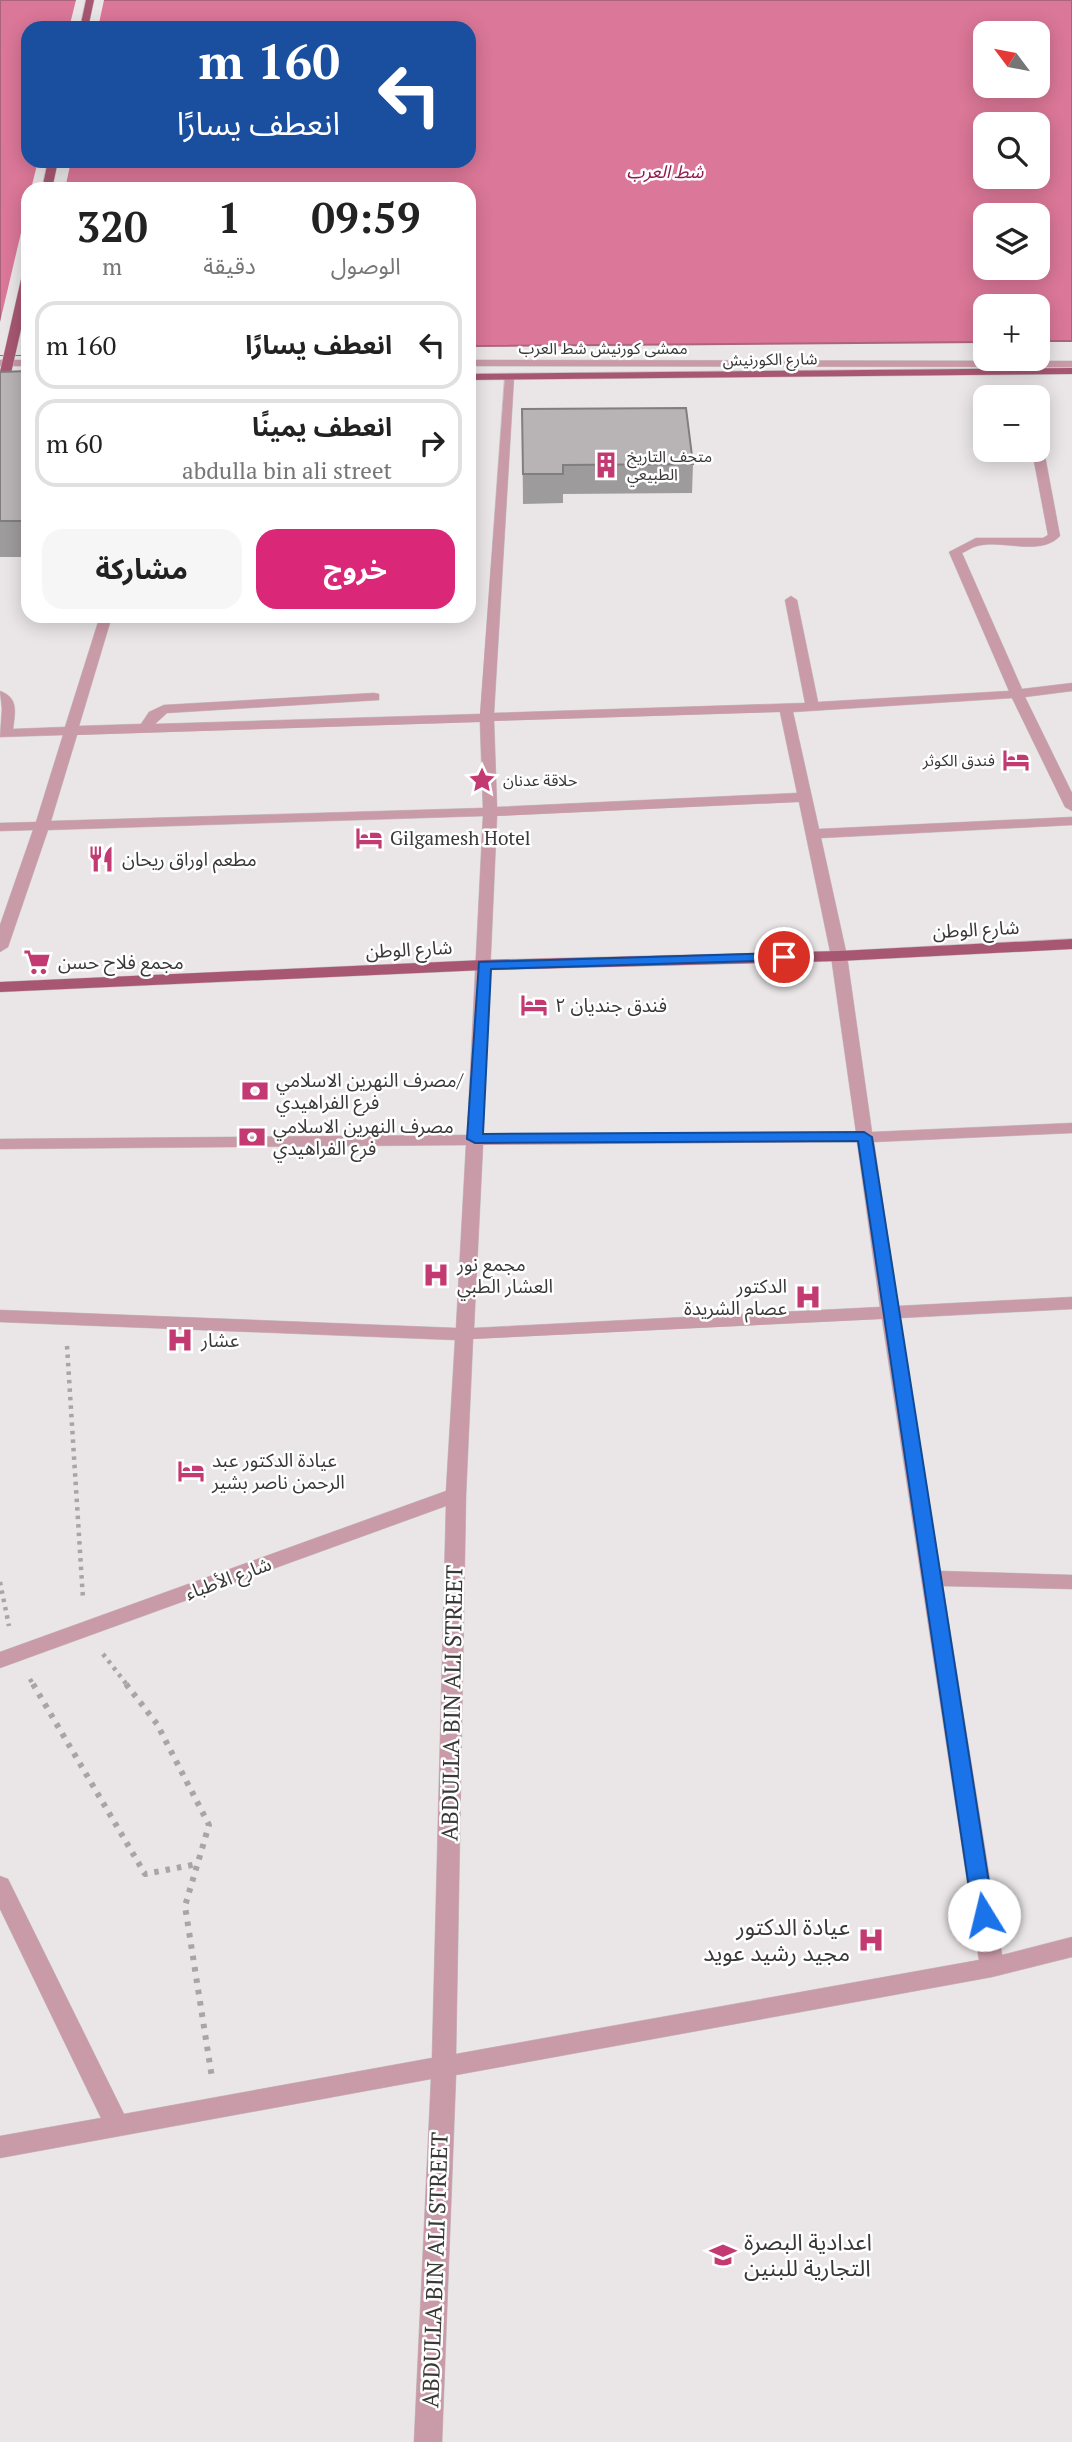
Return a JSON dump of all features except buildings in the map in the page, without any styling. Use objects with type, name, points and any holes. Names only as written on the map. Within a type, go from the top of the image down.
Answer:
[{"type":"main road","points":[[86,21],[90,0]]},
{"type":"main road","points":[[7,379],[21,309]]},
{"type":"main road","name":"شارع الكورنيش","points":[[476,377],[1072,371]]},
{"type":"main road","name":"شارع الوطن","points":[[0,986],[484,965],[839,956],[1072,944]]},
{"type":"street","points":[[0,363],[21,363]]},
{"type":"street","name":"ممشى كورنيش شط العرب","points":[[476,363],[1072,364]]},
{"type":"street","name":"ABDULLA BIN ALI STREET","points":[[428,2442],[444,2065],[456,1495],[484,965],[490,812],[487,716],[509,377]]},
{"type":"street","points":[[1040,462],[1054,536],[1046,542],[976,542],[955,552],[1017,694],[1072,807]]},
{"type":"street","points":[[791,600],[812,706]]},
{"type":"street","points":[[0,947],[42,826],[104,623]]},
{"type":"street","points":[[0,695],[7,701],[9,709],[2,733],[786,708],[1017,694],[1072,687]]},
{"type":"street","points":[[146,728],[154,715],[164,709],[374,697]]},
{"type":"street","points":[[786,708],[839,956],[890,1313],[992,1967]]},
{"type":"street","points":[[0,827],[490,812],[805,797]]},
{"type":"street","points":[[814,834],[1072,821]]},
{"type":"street","points":[[0,1144],[864,1137],[1072,1128]]},
{"type":"street","points":[[0,1316],[464,1334],[1072,1303]]},
{"type":"street","name":"شارع الأطباء","points":[[8,1657],[456,1495]]},
{"type":"street","points":[[931,1578],[1072,1582]]},
{"type":"street","points":[[0,1885],[117,2125]]},
{"type":"street","points":[[0,2147],[992,1967],[1072,1947]]},
{"type":"path","points":[[66,1319],[85,1629],[157,1724],[209,1825],[185,1906],[216,2106]]},
{"type":"path","points":[[0,1582],[8,1657],[145,1874],[197,1864]]},
{"type":"water","name":"شط العرب","points":[[0,0],[1072,0],[1072,341],[1050,341],[1050,294],[973,294],[973,342],[476,346],[476,182],[21,182],[21,355],[0,355]]},
{"type":"pier","points":[[76,0],[104,0],[100,21],[71,21]]},
{"type":"pier","points":[[36,168],[70,168],[66,182],[33,182]]},
{"type":"pier","points":[[21,233],[21,355],[0,355],[0,322]]},
{"type":"place","name":"متحف التاريخ الطبيعي","points":[[606,465]]},
{"type":"place","name":"فندق الكوثر","points":[[1016,760]]},
{"type":"place","name":"حلاقة عدنان","points":[[482,780]]},
{"type":"place","name":"Gilgamesh Hotel","points":[[369,838]]},
{"type":"place","name":"مطعم اوراق ريحان","points":[[101,859]]},
{"type":"place","name":"مجمع فلاح حسن","points":[[37,962]]},
{"type":"place","name":"فندق جنديان ٢","points":[[534,1005]]},
{"type":"place","name":"مصرف النهرين الاسلامي/ فرع الفراهيدي","points":[[255,1091]]},
{"type":"place","name":"مصرف النهرين الاسلامي فرع الفراهيدي","points":[[252,1137]]},
{"type":"place","name":"مجمع نور العشار الطبي","points":[[436,1275]]},
{"type":"place","name":"الدكتور عصام الشريدة","points":[[808,1297]]},
{"type":"place","name":"عشار","points":[[180,1340]]},
{"type":"place","name":"عيادة الدكتور عبد الرحمن ناصر بشير","points":[[191,1471]]},
{"type":"place","name":"عيادة الدكتور مجيد رشيد عويد","points":[[871,1940]]},
{"type":"place","name":"اعدادية البصرة التجارية للبنين","points":[[723,2255]]},
{"type":"route","points":[[784,957],[484,965],[475,1139],[864,1137],[984,1915]]}]
